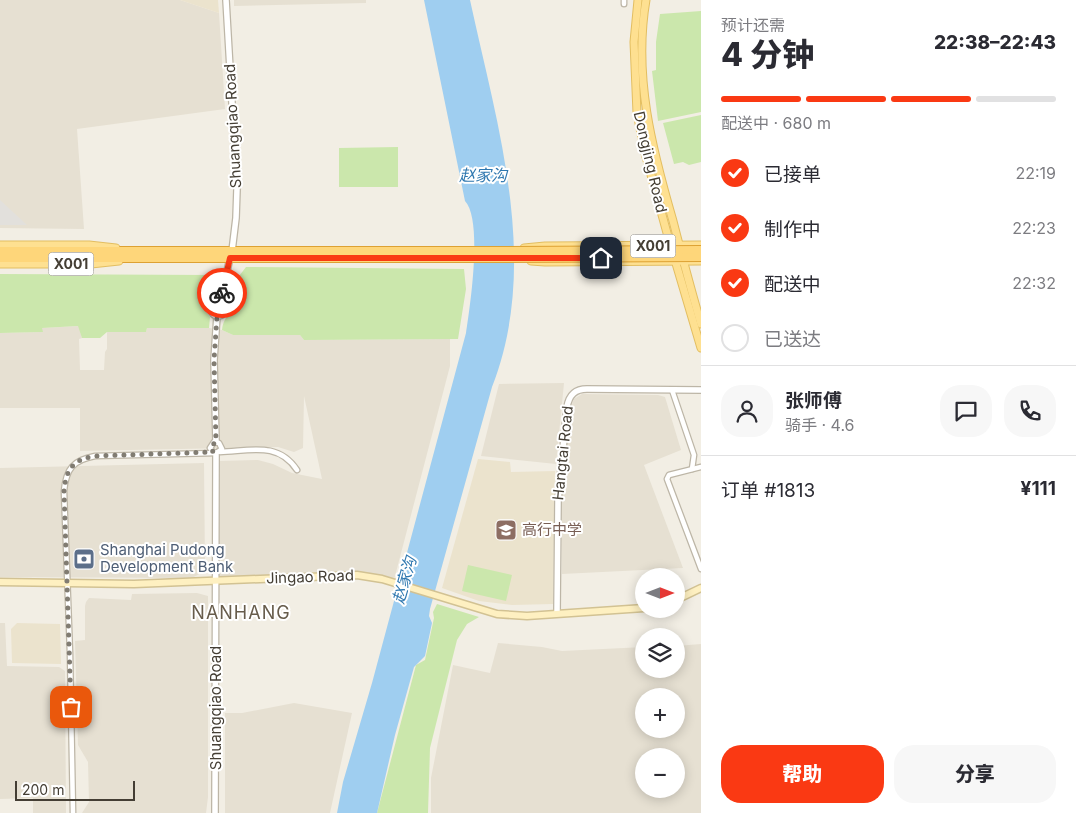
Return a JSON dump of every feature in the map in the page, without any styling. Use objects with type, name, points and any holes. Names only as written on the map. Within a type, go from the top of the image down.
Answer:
[{"type":"highway","name":"X001","points":[[501,254],[701,250]]},
{"type":"highway","name":"X001","points":[[0,251],[141,255],[501,254],[701,257]]},
{"type":"highway","name":"X001","points":[[0,258],[74,254]]},
{"type":"main road","name":"Dongjing Road","points":[[638,0],[634,42],[637,113],[645,154],[670,245],[679,263],[701,324]]},
{"type":"main road","name":"Dongjing Road","points":[[646,0],[642,43],[646,110],[653,152],[679,244],[679,263],[701,348]]},
{"type":"main road","name":"X001","points":[[0,245],[89,245],[141,255]]},
{"type":"main road","name":"X001","points":[[501,254],[545,246],[701,245]]},
{"type":"main road","name":"X001","points":[[501,254],[545,262],[679,263],[701,261]]},
{"type":"main road","name":"X001","points":[[0,264],[91,264],[141,255]]},
{"type":"main road","name":"Jingao Road","points":[[0,582],[134,584],[343,575],[382,579],[487,612],[537,616],[635,609]]},
{"type":"main road","points":[[685,596],[701,588]]},
{"type":"street","name":"Shuangqiao Road","points":[[220,302],[231,255],[236,218],[237,189],[226,0]]},
{"type":"street","name":"Shuangqiao Road","points":[[220,302],[224,304],[226,310],[222,316],[217,316],[213,314],[211,308],[215,303],[220,302]]},
{"type":"street","name":"Shuangqiao Road","points":[[216,442],[214,360],[217,316]]},
{"type":"street","name":"Hangtai Road","points":[[557,613],[559,486],[566,407],[570,396],[582,389],[701,390]]},
{"type":"street","points":[[672,390],[694,455],[692,469]]},
{"type":"street","points":[[216,442],[222,446],[216,453],[211,446],[216,442]]},
{"type":"street","points":[[73,813],[64,491],[67,474],[77,462],[94,456],[268,450],[276,451],[287,458],[296,470]]},
{"type":"street","name":"Shuangqiao Road","points":[[215,813],[216,453]]},
{"type":"street","points":[[701,467],[669,475],[667,479],[701,568]]},
{"type":"shaded area","points":[[0,0],[180,0],[219,13],[225,109],[77,129],[84,229],[0,228]]},
{"type":"shaded area","points":[[180,0],[218,0],[219,13]]},
{"type":"shaded area","points":[[234,0],[366,0],[366,3],[234,6]]},
{"type":"shaded area","points":[[0,200],[27,225],[0,225]]},
{"type":"shaded area","points":[[79,326],[82,338],[79,339],[80,370],[104,370],[107,332],[146,332],[147,328],[209,328],[222,330],[233,335],[300,335],[304,340],[450,339],[450,366],[394,580],[342,571],[217,579],[218,461],[258,460],[273,464],[292,473],[322,479],[304,396],[303,448],[294,452],[278,447],[80,451],[80,408],[0,408],[0,333],[42,332],[42,328]]},
{"type":"shaded area","points":[[564,383],[556,464],[481,456],[499,384]]},
{"type":"shaded area","points":[[582,394],[658,395],[665,397],[681,450],[644,465],[683,568],[635,568],[635,570],[562,574],[562,486],[569,413],[574,399]]},
{"type":"shaded area","name":"高行中学","points":[[478,459],[510,462],[511,472],[555,471],[553,604],[512,605],[479,601],[442,588]]},
{"type":"shaded area","points":[[204,463],[205,568],[203,572],[192,578],[0,577],[0,468]]},
{"type":"shaded area","points":[[197,593],[208,596],[208,797],[206,813],[82,813],[89,802],[88,762],[78,745],[75,641],[85,640],[86,602],[89,598],[131,600],[132,594]]},
{"type":"shaded area","points":[[0,623],[5,623],[7,666],[59,667],[65,671],[66,813],[33,813],[33,798],[0,799]]},
{"type":"shaded area","points":[[17,623],[60,624],[61,664],[12,663],[11,629]]},
{"type":"shaded area","points":[[498,643],[562,651],[635,647],[635,678],[685,678],[685,645],[701,644],[701,813],[431,813],[431,778],[453,665],[490,673]]},
{"type":"shaded area","points":[[294,703],[352,713],[330,813],[225,813],[225,713],[242,713]]},
{"type":"green space","points":[[701,11],[701,112],[658,121],[652,71],[656,70],[656,42],[660,14]]},
{"type":"green space","points":[[701,115],[701,162],[689,165],[683,162],[674,164],[663,123]]},
{"type":"green space","points":[[398,147],[398,187],[339,187],[339,148]]},
{"type":"green space","points":[[246,267],[464,269],[466,289],[458,339],[304,340],[300,335],[233,335],[222,330],[232,303],[228,300],[230,288]]},
{"type":"green space","points":[[0,274],[212,275],[216,284],[206,312],[210,317],[209,328],[147,328],[146,332],[107,332],[100,338],[82,338],[78,326],[42,328],[43,332],[0,333]]},
{"type":"green space","points":[[468,565],[512,575],[506,601],[462,591]]},
{"type":"green space","points":[[437,604],[479,617],[467,624],[457,640],[430,748],[428,813],[377,813],[416,665],[425,660],[434,618],[433,612]]},
{"type":"water","name":"赵家沟","points":[[424,0],[470,0],[502,144],[510,194],[514,243],[513,291],[506,340],[430,609],[429,616],[432,623],[425,656],[414,667],[395,735],[377,813],[337,813],[343,782],[372,683],[466,333],[472,285],[474,264],[473,226],[470,211],[465,201]]},
{"type":"way so far","points":[[71,707],[64,491],[67,474],[77,462],[94,456],[213,452],[211,446],[216,442],[215,337],[217,316],[222,316],[226,310],[224,304],[220,302],[222,293]]},
{"type":"place","name":"高行中学","points":[[506,530]]},
{"type":"place","name":"Shanghai Pudong Development Bank","points":[[84,559]]},
{"type":"district","name":"NANHANG","points":[[241,613]]},
{"type":"route","points":[[222,293],[230,258],[601,258]]}]
